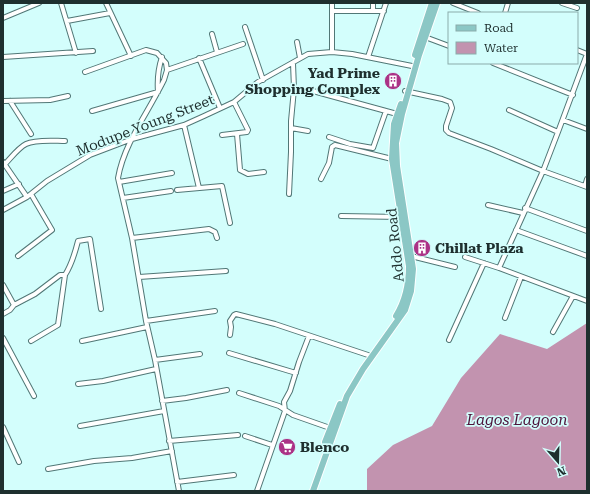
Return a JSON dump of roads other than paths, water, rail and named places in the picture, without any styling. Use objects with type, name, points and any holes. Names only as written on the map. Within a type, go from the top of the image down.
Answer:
[{"type":"main road","name":"Addo Road","points":[[312,491],[347,396],[362,369],[395,325],[407,306],[412,286],[413,269],[396,158],[398,129],[412,66],[432,3]]},
{"type":"main road","name":"Addo Road","points":[[308,491],[330,428],[347,387],[358,368],[395,318],[406,296],[409,281],[409,266],[392,159],[393,132],[397,114],[407,91],[437,3]]},
{"type":"street","points":[[3,18],[39,3]]},
{"type":"street","points":[[61,3],[76,53]]},
{"type":"street","points":[[106,3],[131,56]]},
{"type":"street","points":[[332,3],[332,52]]},
{"type":"street","points":[[373,3],[373,10]]},
{"type":"street","points":[[368,57],[386,3]]},
{"type":"street","points":[[453,3],[476,12]]},
{"type":"street","points":[[562,3],[577,8]]},
{"type":"street","points":[[332,12],[384,10]]},
{"type":"street","points":[[67,20],[110,13]]},
{"type":"street","points":[[245,27],[263,80]]},
{"type":"street","points":[[212,34],[217,52]]},
{"type":"street","points":[[425,36],[448,46]]},
{"type":"street","points":[[297,42],[300,58]]},
{"type":"street","points":[[168,70],[199,58],[244,44]]},
{"type":"street","points":[[85,72],[146,50],[157,53],[162,57],[168,70],[158,92],[132,139],[120,170],[119,182],[132,238],[146,322],[155,360],[178,491]]},
{"type":"street","points":[[3,57],[93,51]]},
{"type":"street","name":"Modupe Young Street","points":[[3,210],[29,196],[47,181],[85,158],[132,139],[184,125],[234,102],[263,80],[308,54],[332,52],[368,57],[412,66]]},
{"type":"street","points":[[499,268],[543,171],[573,95],[587,54]]},
{"type":"street","points":[[158,92],[158,67],[162,57]]},
{"type":"street","points":[[199,58],[220,108]]},
{"type":"street","points":[[289,194],[292,105],[294,89],[293,63]]},
{"type":"street","points":[[495,64],[573,95]]},
{"type":"street","points":[[313,91],[397,114]]},
{"type":"street","points":[[407,91],[450,102],[452,108],[446,126],[446,130],[449,133],[543,171],[586,186],[587,179]]},
{"type":"street","points":[[92,111],[158,92]]},
{"type":"street","points":[[3,101],[50,100],[68,96]]},
{"type":"street","points":[[10,101],[30,134]]},
{"type":"street","points":[[222,135],[247,132],[248,129],[234,102]]},
{"type":"street","points":[[509,110],[558,132]]},
{"type":"street","points":[[329,137],[370,149],[373,148],[386,111]]},
{"type":"street","points":[[563,120],[587,129]]},
{"type":"street","points":[[184,125],[199,188]]},
{"type":"street","points":[[138,127],[145,135]]},
{"type":"street","points":[[291,128],[308,131]]},
{"type":"street","points":[[237,134],[240,170],[248,174],[264,172]]},
{"type":"street","points":[[18,256],[52,230],[4,163],[27,144],[65,141]]},
{"type":"street","points":[[321,179],[329,163],[332,147],[335,144],[392,159]]},
{"type":"street","points":[[119,182],[172,173]]},
{"type":"street","points":[[3,191],[19,184]]},
{"type":"street","points":[[177,190],[222,186],[230,223]]},
{"type":"street","points":[[123,198],[171,191]]},
{"type":"street","points":[[488,205],[523,213]]},
{"type":"street","points":[[525,208],[587,231]]},
{"type":"street","points":[[341,216],[401,217]]},
{"type":"street","points":[[132,238],[210,229],[215,232],[217,238]]},
{"type":"street","points":[[516,230],[587,256]]},
{"type":"street","points":[[31,341],[58,325],[65,275],[76,254],[78,241],[90,239],[101,309]]},
{"type":"street","points":[[411,256],[455,267]]},
{"type":"street","points":[[465,256],[587,301]]},
{"type":"street","points":[[449,340],[484,263]]},
{"type":"street","points":[[139,277],[226,271]]},
{"type":"street","points":[[3,314],[10,310],[14,305],[35,294],[60,275],[65,275]]},
{"type":"street","points":[[505,318],[521,276]]},
{"type":"street","points":[[3,285],[14,305]]},
{"type":"street","points":[[553,332],[573,296]]},
{"type":"street","points":[[146,322],[215,311]]},
{"type":"street","points":[[230,335],[230,321],[236,314],[275,324],[368,355]]},
{"type":"street","points":[[82,341],[147,327]]},
{"type":"street","points":[[257,491],[285,410],[284,402],[289,395],[309,336]]},
{"type":"street","points":[[3,338],[34,396]]},
{"type":"street","points":[[229,353],[296,373]]},
{"type":"street","points":[[155,360],[200,354]]},
{"type":"street","points":[[78,384],[111,380],[156,369]]},
{"type":"street","points":[[162,401],[227,390]]},
{"type":"street","points":[[239,393],[279,406],[285,410],[330,428]]},
{"type":"street","points":[[80,426],[164,411]]},
{"type":"street","points":[[3,427],[19,462]]},
{"type":"street","points":[[170,441],[238,435]]},
{"type":"street","points":[[245,436],[272,445]]},
{"type":"street","points":[[48,469],[94,461],[132,458],[172,452]]},
{"type":"street","points":[[177,482],[234,475]]},
{"type":"water","name":"Lagos Lagoon","points":[[587,323],[587,491],[367,491],[367,469],[393,445],[432,426],[461,378],[500,334],[547,349]]},
{"type":"place","name":"Yad Prime Shopping Complex","points":[[393,81]]},
{"type":"place","name":"Chillat Plaza","points":[[422,248]]},
{"type":"place","name":"Blenco","points":[[287,447]]}]
